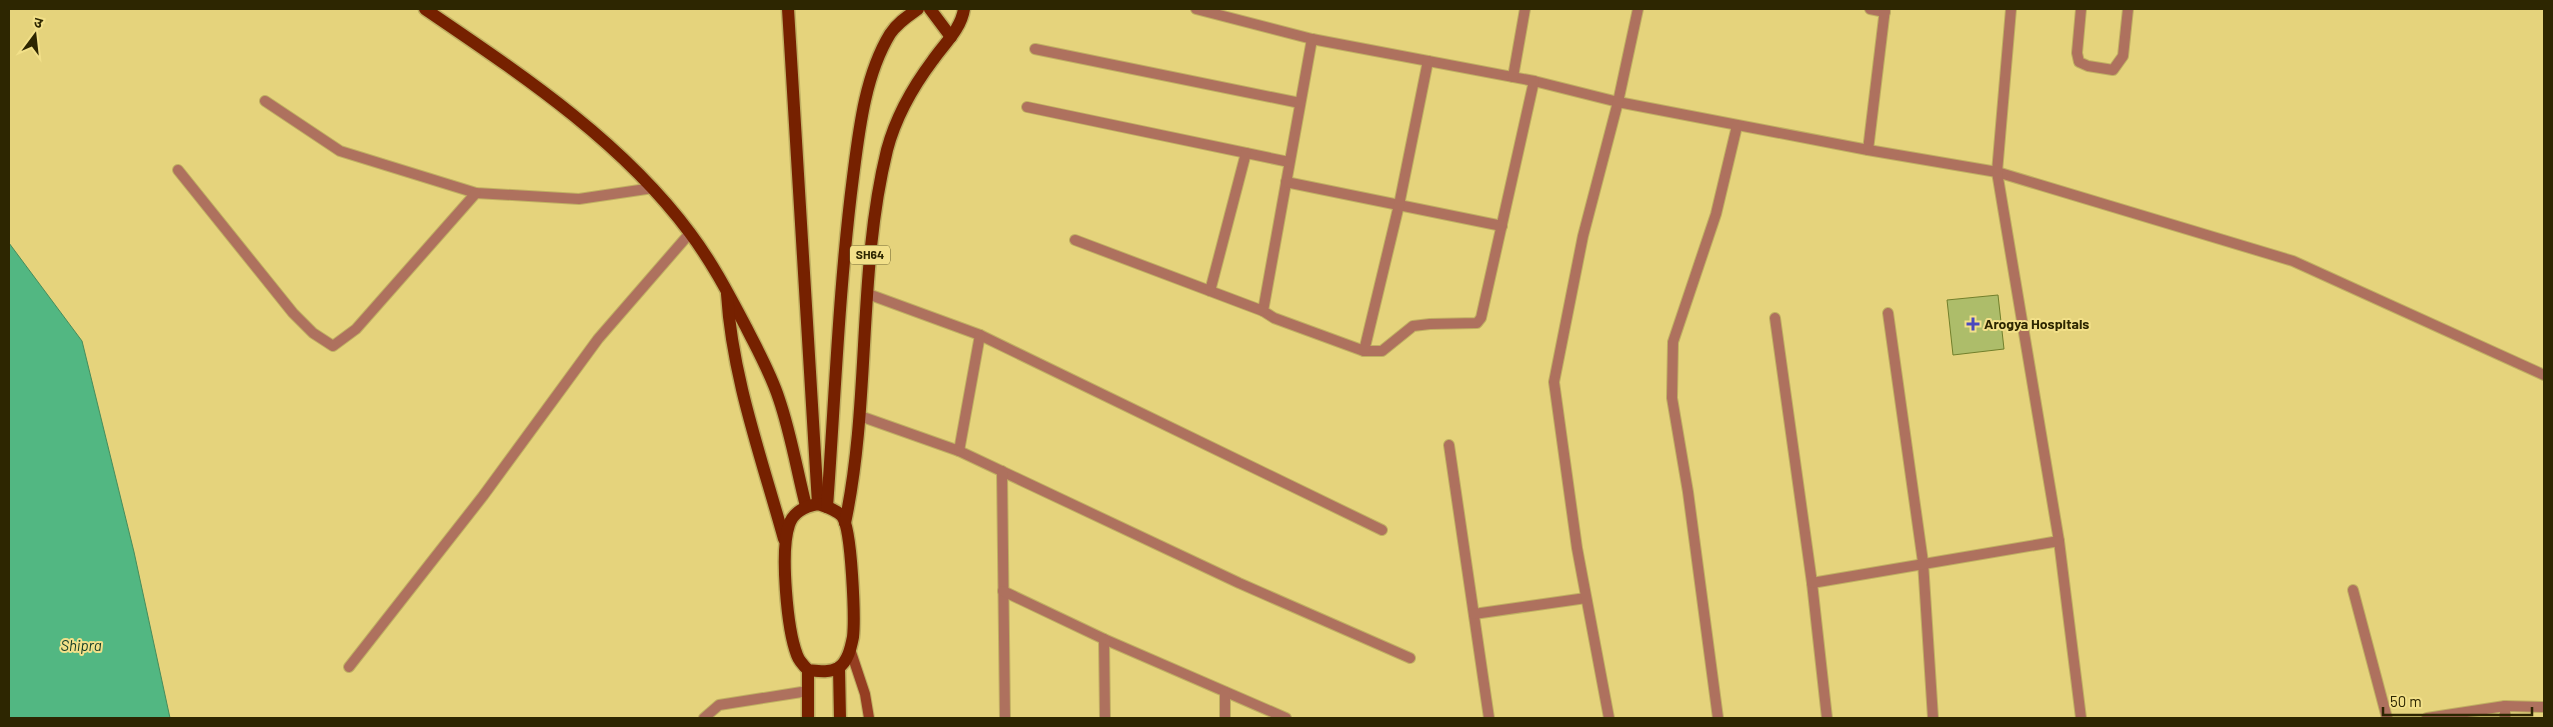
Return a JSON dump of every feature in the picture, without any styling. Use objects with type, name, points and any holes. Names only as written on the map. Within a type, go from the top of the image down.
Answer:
[{"type":"main road","points":[[425,9],[534,86],[612,146],[653,188],[690,233],[726,289],[765,364],[780,400],[817,506]]},
{"type":"main road","points":[[788,9],[817,506]]},
{"type":"main road","name":"SH64","points":[[817,506],[845,240],[857,148],[868,92],[880,54],[891,33],[903,19],[918,9]]},
{"type":"main road","points":[[930,9],[951,37]]},
{"type":"main road","name":"SH64","points":[[845,522],[857,462],[872,232],[878,189],[898,116],[933,59],[951,37],[964,9]]},
{"type":"main road","points":[[726,289],[729,330],[739,377],[786,544]]},
{"type":"main road","points":[[808,670],[823,672],[839,668],[847,658],[853,636],[850,549],[845,522],[837,512],[817,506],[789,524],[786,544],[787,596],[792,638],[797,657],[808,670],[808,718]]},
{"type":"main road","points":[[839,668],[840,718]]},
{"type":"street","points":[[1196,9],[1312,39],[1512,77],[1618,102],[1737,126],[1998,172],[2293,261],[2544,375]]},
{"type":"street","points":[[1512,77],[1525,9]]},
{"type":"street","points":[[1609,718],[1586,598],[1554,382],[1583,236],[1618,102],[1638,9]]},
{"type":"street","points":[[1868,150],[1885,10],[1870,9]]},
{"type":"street","points":[[2011,9],[1998,172],[2059,541],[2081,718]]},
{"type":"street","points":[[2081,9],[2077,53],[2079,62],[2088,66],[2113,70],[2122,56],[2128,9]]},
{"type":"street","points":[[1262,311],[1312,39]]},
{"type":"street","points":[[1035,49],[1300,103]]},
{"type":"street","points":[[1364,351],[1399,205],[1428,61]]},
{"type":"street","points":[[1075,240],[1364,351],[1382,350],[1413,326],[1478,323],[1481,318],[1534,82]]},
{"type":"street","points":[[265,100],[340,150],[476,193],[579,199],[653,188]]},
{"type":"street","points":[[1027,107],[1289,162]]},
{"type":"street","points":[[1718,718],[1689,502],[1672,398],[1673,342],[1716,214],[1737,126]]},
{"type":"street","points":[[1210,291],[1246,153]]},
{"type":"street","points":[[178,170],[293,313],[313,332],[334,346],[356,329],[476,193]]},
{"type":"street","points":[[1286,182],[1502,226]]},
{"type":"street","points":[[349,667],[482,496],[598,339],[690,233]]},
{"type":"street","points":[[868,294],[980,335],[1382,530]]},
{"type":"street","points":[[1888,313],[1923,562],[1934,718]]},
{"type":"street","points":[[1776,318],[1812,583],[1828,718]]},
{"type":"street","points":[[959,450],[980,335]]},
{"type":"street","points":[[860,416],[959,450],[1239,583],[1410,658]]},
{"type":"street","points":[[1449,445],[1489,718]]},
{"type":"street","points":[[1002,471],[1005,718]]},
{"type":"street","points":[[1812,583],[1923,562],[2059,541]]},
{"type":"street","points":[[2353,590],[2386,718]]},
{"type":"street","points":[[1003,591],[1104,639],[1286,718]]},
{"type":"street","points":[[1474,614],[1586,598]]},
{"type":"street","points":[[1104,639],[1104,718]]},
{"type":"street","points":[[850,649],[865,694],[869,718]]},
{"type":"street","points":[[704,718],[719,705],[808,691]]},
{"type":"street","points":[[1225,692],[1225,718]]},
{"type":"street","points":[[2505,706],[2505,718]]},
{"type":"street","points":[[2427,718],[2505,706],[2544,707]]},
{"type":"water","name":"Shipra","points":[[9,243],[82,341],[134,552],[170,718],[9,718]]},
{"type":"building","points":[[1998,295],[2004,349],[1953,355],[1947,300]]},
{"type":"place","name":"Arogya Hospitals","points":[[1973,324]]}]
